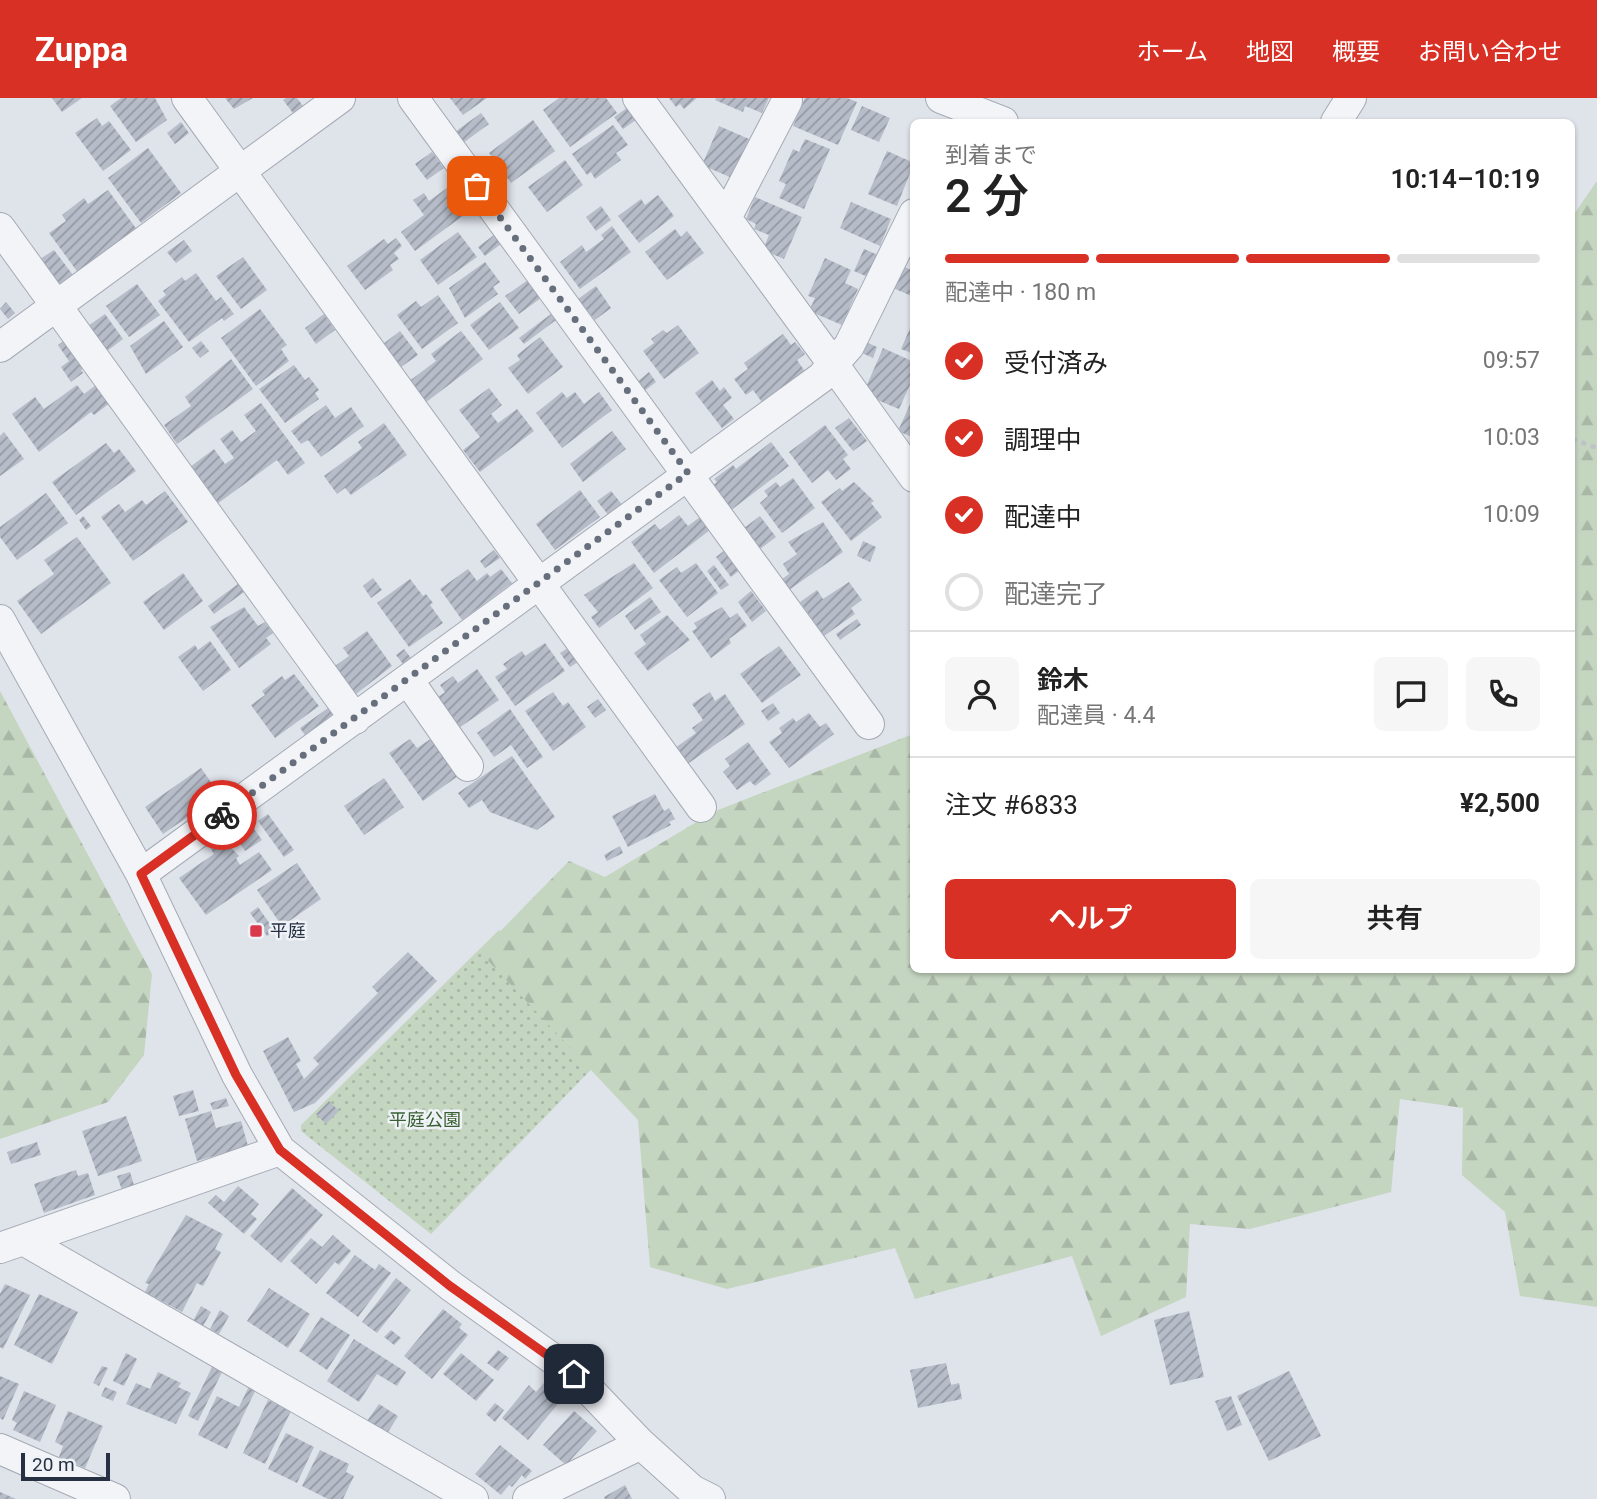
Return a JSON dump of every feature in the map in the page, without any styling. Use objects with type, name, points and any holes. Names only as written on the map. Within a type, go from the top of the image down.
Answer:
[{"type":"street","points":[[187,98],[701,807]]},
{"type":"street","points":[[0,347],[341,98]]},
{"type":"street","points":[[413,98],[869,724]]},
{"type":"street","points":[[638,98],[910,471]]},
{"type":"street","points":[[1338,119],[1351,98]]},
{"type":"street","points":[[726,218],[787,101]]},
{"type":"street","points":[[952,106],[993,119]]},
{"type":"street","points":[[141,874],[821,377],[849,346],[910,222]]},
{"type":"street","points":[[0,228],[355,719]]},
{"type":"street","points":[[0,620],[141,874],[236,1075],[280,1150],[450,1286],[574,1374],[641,1444],[692,1489],[710,1499]]},
{"type":"street","points":[[408,680],[468,766]]},
{"type":"street","points":[[13,1245],[280,1150]]},
{"type":"street","points":[[13,1245],[473,1499]]},
{"type":"street","points":[[527,1499],[641,1444]]},
{"type":"street","points":[[0,1449],[73,1491],[115,1499]]},
{"type":"path","points":[[1575,440],[1597,448]]},
{"type":"green space","points":[[1597,181],[1597,1307],[1520,1296],[1505,1212],[1462,1175],[1463,1108],[1400,1099],[1391,1192],[1250,1229],[1190,1224],[1186,1297],[1101,1336],[1072,1256],[915,1299],[895,1248],[727,1289],[650,1267],[638,1120],[480,952],[569,861],[605,877],[713,812],[910,735],[910,973],[1575,973],[1575,213]]},
{"type":"green space","points":[[0,691],[152,974],[144,1055],[108,1102],[0,1139]]},
{"type":"green space","name":"平庭公園","points":[[499,930],[616,1044],[431,1234],[301,1131],[301,1125]]},
{"type":"building","points":[[52,98],[82,98],[62,112]]},
{"type":"building","points":[[121,98],[155,98],[167,120],[136,142],[110,106]]},
{"type":"building","points":[[225,98],[253,98],[234,109]]},
{"type":"building","points":[[297,98],[303,106],[293,113],[283,100]]},
{"type":"building","points":[[450,98],[487,98],[463,115]]},
{"type":"building","points":[[559,98],[606,98],[617,113],[570,147],[543,110]]},
{"type":"building","points":[[669,98],[697,98],[684,109],[680,104],[676,107]]},
{"type":"building","points":[[769,98],[762,113],[745,106],[743,112],[715,100]]},
{"type":"building","points":[[805,98],[847,98],[857,102],[838,145],[793,126]]},
{"type":"building","points":[[862,106],[890,118],[879,142],[851,130]]},
{"type":"building","points":[[627,108],[636,120],[623,129],[614,117]]},
{"type":"building","points":[[481,113],[489,124],[463,143],[455,132]]},
{"type":"building","points":[[97,118],[102,126],[109,121],[131,150],[103,171],[75,133]]},
{"type":"building","points":[[533,120],[555,151],[511,183],[489,153]]},
{"type":"building","points":[[181,122],[189,133],[175,144],[167,133]]},
{"type":"building","points":[[613,125],[628,145],[616,153],[621,160],[595,179],[591,172],[587,175],[572,154]]},
{"type":"building","points":[[719,126],[749,139],[732,178],[702,165]]},
{"type":"building","points":[[805,139],[830,149],[804,209],[779,198],[786,184],[779,181],[793,149],[799,152]]},
{"type":"building","points":[[148,148],[181,193],[141,223],[108,178]]},
{"type":"building","points":[[887,151],[910,161],[910,173],[897,206],[868,194]]},
{"type":"building","points":[[432,152],[444,168],[427,180],[415,164]]},
{"type":"building","points":[[565,160],[583,185],[547,212],[528,187]]},
{"type":"building","points":[[447,188],[460,205],[469,198],[475,207],[415,251],[401,232],[424,215],[413,200],[424,193],[429,201]]},
{"type":"building","points":[[108,190],[138,231],[79,274],[49,233],[66,221],[62,215],[84,198],[88,204]]},
{"type":"building","points":[[658,195],[674,216],[639,243],[618,216],[641,199],[645,205]]},
{"type":"building","points":[[755,197],[802,217],[784,259],[763,250],[769,235],[754,229],[756,224],[746,219]]},
{"type":"building","points":[[851,202],[891,219],[880,246],[840,228]]},
{"type":"building","points":[[601,206],[611,220],[596,231],[586,217]]},
{"type":"building","points":[[612,226],[631,252],[580,289],[560,262],[582,245],[586,252],[604,239],[601,235]]},
{"type":"building","points":[[675,229],[681,237],[687,231],[704,253],[667,280],[645,252]]},
{"type":"building","points":[[458,232],[477,257],[438,285],[420,260]]},
{"type":"building","points":[[494,235],[501,244],[485,256],[478,247]]},
{"type":"building","points":[[396,238],[402,246],[394,253],[399,259],[390,265],[393,270],[365,290],[347,266],[384,239],[388,244]]},
{"type":"building","points":[[184,240],[192,251],[176,263],[167,252]]},
{"type":"building","points":[[864,249],[878,255],[868,277],[854,271]]},
{"type":"building","points":[[54,250],[73,275],[59,285],[40,259]]},
{"type":"building","points":[[243,257],[267,290],[241,309],[216,276]]},
{"type":"building","points":[[825,258],[851,270],[845,283],[858,289],[842,325],[809,311],[815,298],[808,296]]},
{"type":"building","points":[[485,262],[500,282],[493,287],[498,294],[465,318],[449,288]]},
{"type":"building","points":[[902,266],[910,269],[910,295],[893,288]]},
{"type":"building","points":[[196,273],[216,301],[221,297],[234,314],[224,321],[222,318],[189,342],[158,301],[166,295],[163,291],[182,277],[185,281]]},
{"type":"building","points":[[528,280],[541,298],[519,314],[505,296]]},
{"type":"building","points":[[137,284],[160,315],[129,337],[106,306]]},
{"type":"building","points":[[596,286],[611,308],[595,320],[578,299]]},
{"type":"building","points":[[438,295],[458,323],[422,349],[397,315],[416,301],[421,307]]},
{"type":"building","points":[[6,302],[15,313],[8,319],[0,309]]},
{"type":"building","points":[[500,302],[519,328],[489,350],[470,325]]},
{"type":"building","points":[[260,309],[287,345],[281,349],[289,361],[256,386],[221,338]]},
{"type":"building","points":[[105,314],[123,339],[107,351],[88,326]]},
{"type":"building","points":[[324,314],[335,330],[316,344],[305,328]]},
{"type":"building","points":[[551,314],[556,320],[524,344],[519,338]]},
{"type":"building","points":[[164,321],[183,347],[146,374],[130,346]]},
{"type":"building","points":[[678,325],[699,353],[664,379],[643,351],[654,343],[651,339],[663,330],[667,333]]},
{"type":"building","points":[[910,328],[910,352],[901,349]]},
{"type":"building","points":[[400,331],[418,355],[401,367],[383,344]]},
{"type":"building","points":[[461,331],[483,359],[425,403],[408,382],[436,361],[431,354]]},
{"type":"building","points":[[783,334],[791,345],[795,342],[805,354],[797,360],[806,373],[764,405],[753,390],[746,395],[734,379],[748,369],[744,363]]},
{"type":"building","points":[[540,337],[563,367],[528,394],[508,368],[520,360],[517,355]]},
{"type":"building","points":[[66,339],[86,366],[81,370],[83,373],[71,382],[61,367],[69,361],[58,345]]},
{"type":"building","points":[[201,341],[209,351],[200,358],[192,348]]},
{"type":"building","points":[[866,342],[877,347],[873,358],[862,353]]},
{"type":"building","points":[[883,348],[910,360],[910,385],[899,409],[863,394]]},
{"type":"building","points":[[231,359],[253,389],[177,444],[164,425],[191,406],[185,397]]},
{"type":"building","points":[[294,365],[305,380],[309,377],[319,390],[315,393],[319,399],[285,423],[259,389]]},
{"type":"building","points":[[649,372],[656,382],[643,392],[636,383]]},
{"type":"building","points":[[712,380],[720,391],[724,387],[732,398],[723,405],[734,419],[722,428],[695,393]]},
{"type":"building","points":[[77,385],[84,394],[96,385],[110,403],[94,415],[91,412],[39,452],[12,414],[35,397],[44,409]]},
{"type":"building","points":[[489,388],[502,405],[491,414],[498,423],[517,409],[534,431],[480,472],[463,450],[480,437],[459,410]]},
{"type":"building","points":[[562,392],[567,398],[575,392],[584,404],[599,392],[612,410],[562,448],[536,413]]},
{"type":"building","points":[[261,403],[305,463],[288,475],[277,460],[217,504],[190,467],[214,449],[225,464],[234,458],[220,439],[232,430],[241,442],[256,431],[244,415]]},
{"type":"building","points":[[910,404],[910,436],[898,431]]},
{"type":"building","points":[[326,405],[335,418],[351,407],[364,426],[321,457],[308,440],[301,444],[291,431]]},
{"type":"building","points":[[849,418],[867,441],[853,451],[835,428]]},
{"type":"building","points":[[384,423],[407,455],[351,495],[345,488],[337,494],[324,476],[362,448],[358,442]]},
{"type":"building","points":[[825,425],[848,455],[843,459],[851,469],[836,480],[828,470],[812,483],[789,452]]},
{"type":"building","points":[[612,431],[626,449],[583,482],[570,464]]},
{"type":"building","points":[[4,432],[24,459],[0,476],[0,436]]},
{"type":"building","points":[[771,442],[789,466],[726,514],[712,486],[717,482],[714,479],[733,465],[736,469]]},
{"type":"building","points":[[106,443],[114,453],[119,449],[136,471],[76,515],[52,482]]},
{"type":"building","points":[[793,478],[815,508],[782,533],[760,503],[768,496],[764,491],[776,482],[780,487]]},
{"type":"building","points":[[854,482],[874,501],[871,503],[882,517],[851,541],[821,502],[840,488],[842,491]]},
{"type":"building","points":[[580,490],[600,517],[555,550],[536,524]]},
{"type":"building","points":[[165,491],[188,522],[133,561],[101,517],[119,504],[125,512],[142,500],[146,505]]},
{"type":"building","points":[[611,491],[624,507],[610,517],[597,501]]},
{"type":"building","points":[[46,493],[68,523],[17,560],[0,537],[0,527]]},
{"type":"building","points":[[679,515],[688,526],[700,517],[710,530],[654,573],[631,542],[655,524],[660,530]]},
{"type":"building","points":[[83,516],[91,526],[86,530],[79,520]]},
{"type":"building","points":[[760,516],[776,537],[756,552],[740,531]]},
{"type":"building","points":[[823,522],[843,552],[786,592],[778,582],[789,574],[783,564],[797,554],[788,542]]},
{"type":"building","points":[[77,537],[111,583],[41,634],[17,601],[54,574],[44,560]]},
{"type":"building","points":[[863,541],[876,547],[870,562],[857,556]]},
{"type":"building","points":[[494,550],[500,558],[485,568],[480,561]]},
{"type":"building","points":[[725,550],[740,570],[731,577],[716,557]]},
{"type":"building","points":[[634,563],[653,588],[599,628],[591,617],[598,612],[584,595]]},
{"type":"building","points":[[696,563],[718,593],[687,617],[659,580],[677,567],[681,573]]},
{"type":"building","points":[[714,565],[729,585],[721,590],[707,571]]},
{"type":"building","points":[[468,569],[477,581],[487,573],[490,577],[501,569],[512,583],[462,620],[440,589]]},
{"type":"building","points":[[183,573],[203,601],[164,630],[143,602]]},
{"type":"building","points":[[373,578],[382,590],[371,598],[363,586]]},
{"type":"building","points":[[410,579],[423,596],[426,594],[433,603],[430,605],[443,623],[409,647],[377,603]]},
{"type":"building","points":[[849,582],[862,600],[851,608],[855,614],[824,636],[800,602],[817,590],[823,599]]},
{"type":"building","points":[[238,584],[244,592],[214,614],[208,606]]},
{"type":"building","points":[[751,591],[766,611],[752,622],[738,602]]},
{"type":"building","points":[[650,597],[661,612],[635,630],[625,616]]},
{"type":"building","points":[[244,607],[258,626],[265,622],[273,633],[266,638],[271,644],[239,668],[210,627]]},
{"type":"building","points":[[722,607],[730,618],[737,613],[747,626],[729,639],[731,643],[711,658],[692,631],[697,628],[694,623]]},
{"type":"building","points":[[667,615],[690,640],[648,671],[634,653],[646,644],[640,635]]},
{"type":"building","points":[[857,619],[861,625],[840,640],[836,634]]},
{"type":"building","points":[[367,631],[392,666],[356,694],[335,666],[349,656],[343,648]]},
{"type":"building","points":[[210,641],[231,670],[203,691],[178,657],[195,645],[198,650]]},
{"type":"building","points":[[545,643],[565,671],[515,706],[495,677],[507,669],[503,664],[522,651],[525,656]]},
{"type":"building","points":[[571,646],[581,660],[570,667],[560,653]]},
{"type":"building","points":[[779,646],[801,675],[762,703],[740,674]]},
{"type":"building","points":[[404,649],[411,658],[403,664],[396,655]]},
{"type":"building","points":[[477,669],[499,700],[456,730],[434,700],[445,692],[440,685],[453,676],[458,683]]},
{"type":"building","points":[[294,674],[319,706],[275,738],[251,705],[265,695],[262,691],[282,676],[285,680]]},
{"type":"building","points":[[553,692],[563,706],[568,702],[586,727],[553,751],[525,711]]},
{"type":"building","points":[[710,692],[715,701],[725,694],[745,724],[686,765],[675,748],[696,733],[692,728],[703,720],[692,704]]},
{"type":"building","points":[[598,699],[606,710],[595,718],[587,707]]},
{"type":"building","points":[[773,703],[780,713],[768,721],[761,711]]},
{"type":"building","points":[[328,708],[335,718],[307,738],[300,728]]},
{"type":"building","points":[[510,709],[543,757],[527,768],[511,745],[494,757],[477,733]]},
{"type":"building","points":[[809,713],[820,727],[826,723],[834,734],[789,768],[769,742],[782,733],[779,728],[793,718],[796,722]]},
{"type":"building","points":[[432,738],[458,776],[423,801],[389,753],[410,739],[417,748]]},
{"type":"building","points":[[748,742],[771,774],[755,786],[750,781],[737,790],[723,772],[730,766],[725,759]]},
{"type":"building","points":[[512,756],[555,817],[537,830],[490,812],[482,800],[469,808],[458,793]]},
{"type":"building","points":[[201,768],[220,795],[163,834],[145,807]]},
{"type":"building","points":[[384,778],[404,807],[364,835],[344,806]]},
{"type":"building","points":[[655,794],[664,811],[669,808],[675,819],[669,822],[671,825],[628,847],[612,816]]},
{"type":"building","points":[[268,814],[294,850],[284,857],[258,821]]},
{"type":"building","points":[[247,819],[262,840],[245,851],[231,830]]},
{"type":"building","points":[[219,835],[239,856],[236,858],[240,865],[259,852],[272,870],[206,915],[179,878],[214,854],[207,843]]},
{"type":"building","points":[[620,846],[623,853],[607,861],[604,855]]},
{"type":"building","points":[[297,863],[321,899],[282,926],[257,890]]},
{"type":"building","points":[[258,907],[275,931],[267,936],[250,913]]},
{"type":"building","points":[[408,952],[437,981],[315,1103],[294,1112],[263,1051],[288,1037],[301,1061],[296,1064],[304,1079],[319,1064],[313,1058],[378,993],[372,987]]},
{"type":"building","points":[[193,1090],[199,1111],[179,1116],[173,1096]]},
{"type":"building","points":[[226,1098],[229,1106],[213,1110],[210,1103]]},
{"type":"building","points":[[329,1101],[339,1111],[326,1124],[316,1114]]},
{"type":"building","points":[[211,1111],[216,1128],[241,1121],[248,1146],[197,1161],[185,1119]]},
{"type":"building","points":[[126,1116],[142,1161],[98,1176],[82,1131]]},
{"type":"building","points":[[37,1142],[41,1155],[11,1164],[7,1152]]},
{"type":"building","points":[[76,1170],[78,1176],[88,1173],[95,1195],[44,1213],[34,1184]]},
{"type":"building","points":[[130,1172],[134,1185],[122,1190],[117,1176]]},
{"type":"building","points":[[238,1186],[259,1204],[251,1214],[257,1219],[244,1234],[208,1203],[216,1195],[224,1202]]},
{"type":"building","points":[[292,1188],[323,1215],[281,1263],[250,1236]]},
{"type":"building","points":[[186,1215],[223,1234],[215,1249],[221,1252],[203,1286],[197,1283],[182,1312],[145,1292],[149,1284],[145,1283]]},
{"type":"building","points":[[333,1235],[351,1251],[339,1265],[335,1262],[316,1284],[290,1261],[311,1238],[322,1247]]},
{"type":"building","points":[[355,1255],[375,1270],[379,1264],[391,1273],[358,1317],[326,1293]]},
{"type":"building","points":[[396,1278],[411,1290],[377,1333],[362,1322]]},
{"type":"building","points":[[5,1284],[30,1295],[3,1349],[0,1347],[0,1294]]},
{"type":"building","points":[[269,1288],[310,1314],[288,1348],[247,1321]]},
{"type":"building","points":[[39,1294],[78,1312],[52,1364],[14,1345]]},
{"type":"building","points":[[201,1306],[211,1312],[203,1326],[193,1321]]},
{"type":"building","points":[[443,1309],[462,1324],[459,1328],[468,1335],[432,1379],[404,1356]]},
{"type":"building","points":[[220,1310],[229,1316],[219,1334],[210,1329]]},
{"type":"building","points":[[1189,1311],[1204,1377],[1170,1385],[1154,1320]]},
{"type":"building","points":[[321,1317],[350,1335],[327,1370],[299,1351]]},
{"type":"building","points":[[391,1330],[401,1338],[394,1345],[384,1337]]},
{"type":"building","points":[[354,1339],[406,1372],[397,1386],[377,1374],[359,1402],[327,1381]]},
{"type":"building","points":[[498,1350],[509,1358],[498,1371],[487,1363]]},
{"type":"building","points":[[126,1353],[137,1359],[124,1386],[113,1381]]},
{"type":"building","points":[[461,1353],[494,1380],[476,1401],[443,1374]]},
{"type":"building","points":[[214,1363],[224,1368],[198,1421],[188,1416]]},
{"type":"building","points":[[946,1363],[951,1385],[959,1383],[962,1399],[918,1408],[910,1370]]},
{"type":"building","points":[[102,1366],[108,1368],[99,1386],[93,1383]]},
{"type":"building","points":[[1289,1371],[1321,1436],[1269,1461],[1237,1396]]},
{"type":"building","points":[[158,1372],[181,1383],[178,1387],[191,1393],[176,1424],[126,1404],[136,1383],[150,1389]]},
{"type":"building","points":[[0,1376],[19,1384],[3,1420],[0,1418]]},
{"type":"building","points":[[251,1382],[258,1385],[227,1449],[198,1435],[217,1396],[239,1407]]},
{"type":"building","points":[[544,1383],[562,1399],[528,1440],[502,1418],[529,1385],[536,1392]]},
{"type":"building","points":[[105,1387],[117,1392],[113,1401],[101,1396]]},
{"type":"building","points":[[24,1391],[56,1405],[40,1442],[13,1430],[17,1423],[12,1420]]},
{"type":"building","points":[[1231,1396],[1242,1425],[1227,1431],[1215,1401]]},
{"type":"building","points":[[268,1400],[291,1411],[265,1464],[243,1453]]},
{"type":"building","points":[[495,1403],[504,1410],[495,1422],[486,1414]]},
{"type":"building","points":[[379,1404],[398,1416],[387,1434],[367,1421]]},
{"type":"building","points":[[68,1411],[103,1426],[85,1468],[59,1457],[63,1446],[55,1442]]},
{"type":"building","points":[[574,1411],[597,1431],[566,1465],[543,1445]]},
{"type":"building","points":[[286,1433],[314,1447],[297,1483],[268,1469]]},
{"type":"building","points":[[500,1445],[532,1471],[525,1479],[522,1475],[512,1487],[509,1485],[501,1495],[475,1474]]},
{"type":"building","points":[[320,1450],[349,1464],[346,1472],[354,1476],[343,1499],[328,1499],[302,1486]]},
{"type":"building","points":[[625,1485],[632,1499],[605,1499],[604,1497]]},
{"type":"building","points":[[0,1492],[16,1499],[0,1499]]},
{"type":"way so far","points":[[222,815],[688,473],[477,186]]},
{"type":"place","name":"平庭","points":[[256,931]]},
{"type":"route","points":[[222,815],[141,874],[236,1075],[280,1150],[450,1286],[527,1338],[574,1374]]}]
